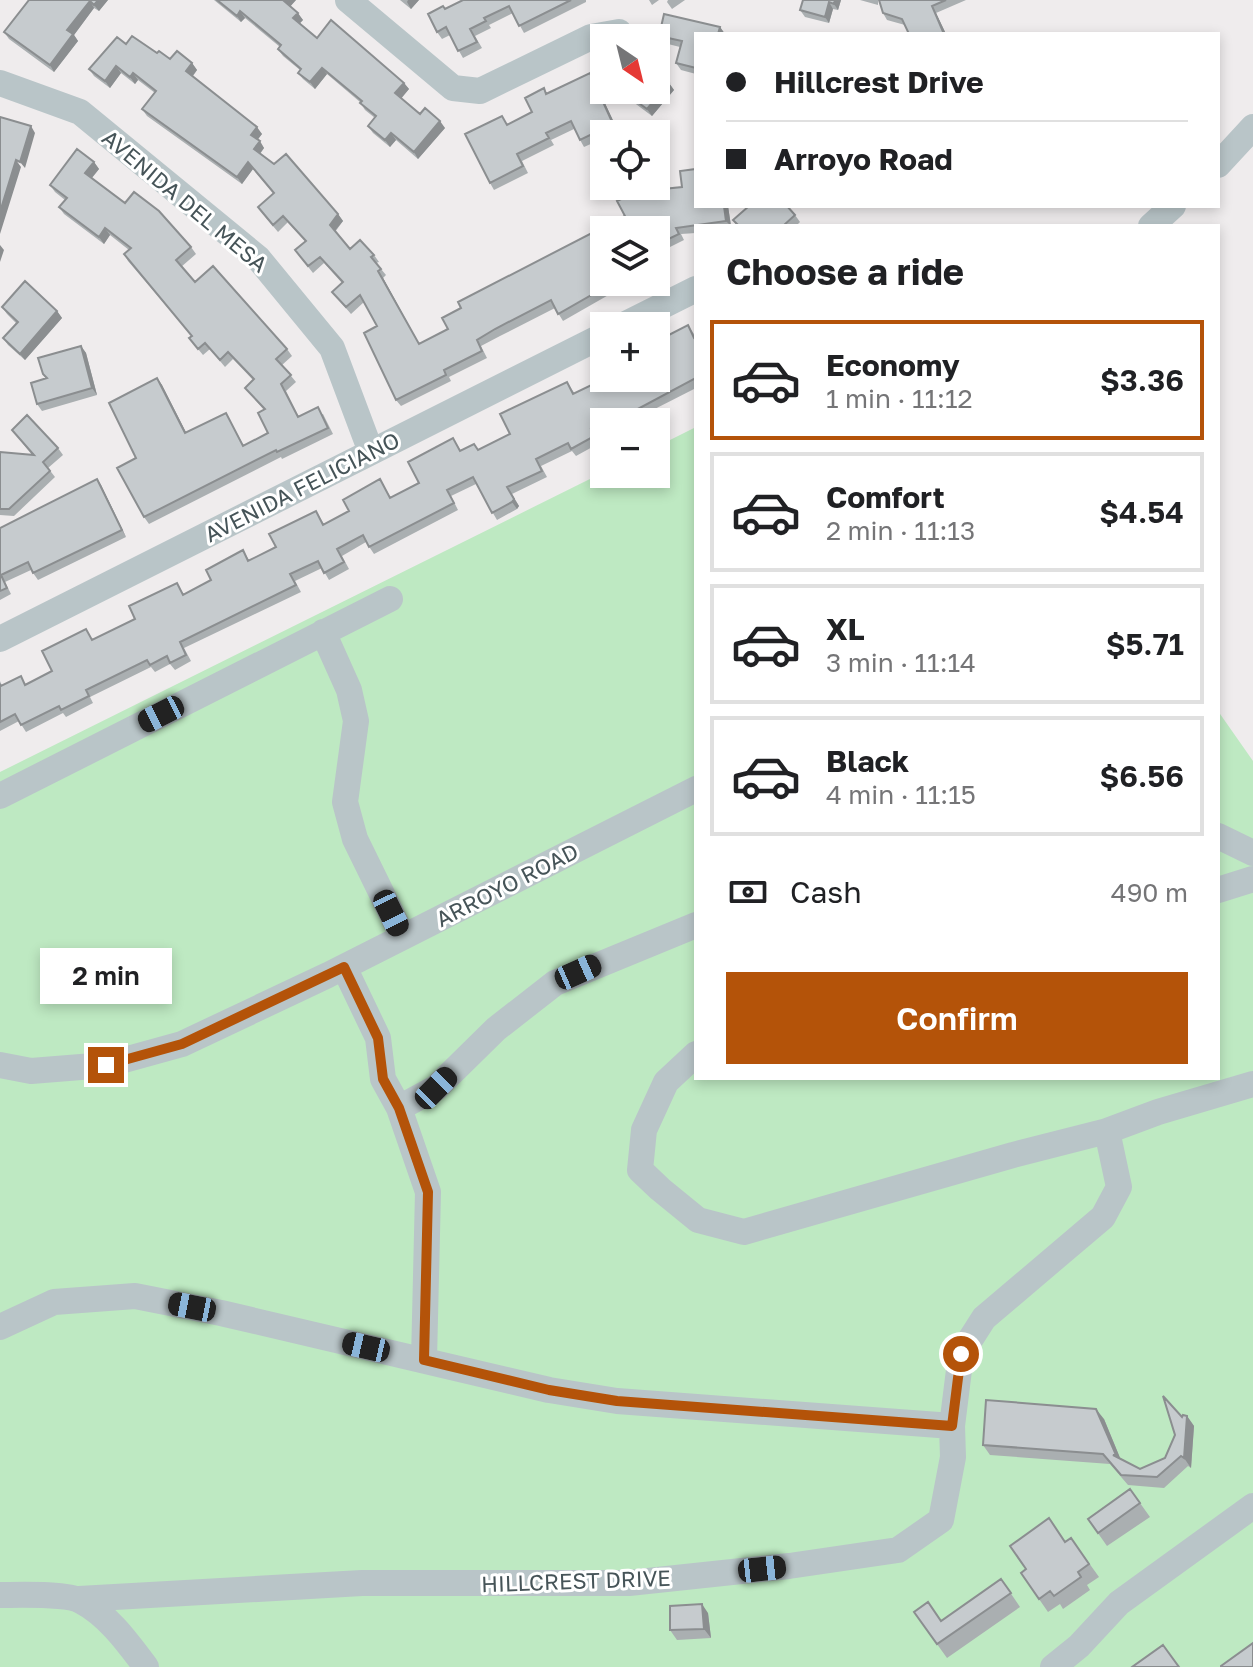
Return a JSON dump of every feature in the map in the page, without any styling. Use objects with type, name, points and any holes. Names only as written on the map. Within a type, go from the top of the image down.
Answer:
[{"type":"street","points":[[348,0],[453,88],[480,91],[590,37]]},
{"type":"street","name":"AVENIDA DEL MESA","points":[[0,83],[80,112],[258,258],[332,348],[371,452]]},
{"type":"street","points":[[1220,163],[1253,127]]},
{"type":"street","points":[[1153,224],[1171,208]]},
{"type":"street","points":[[650,312],[694,290]]},
{"type":"street","name":"AVENIDA FELICIANO","points":[[0,639],[590,342]]},
{"type":"street","points":[[0,796],[390,599]]},
{"type":"street","points":[[323,632],[349,690],[356,721],[345,802],[355,839],[403,937]]},
{"type":"street","name":"ARROYO ROAD","points":[[0,1065],[31,1071],[106,1065],[182,1044],[344,967],[694,790]]},
{"type":"street","points":[[1220,837],[1253,853]]},
{"type":"street","points":[[1220,889],[1253,879]]},
{"type":"street","points":[[399,1108],[436,1088],[496,1029],[555,983],[694,926]]},
{"type":"street","points":[[344,967],[378,1038],[383,1079],[399,1108],[428,1192],[424,1360]]},
{"type":"street","points":[[694,1056],[666,1082],[644,1130],[640,1170],[698,1220],[744,1232],[1107,1131],[1158,1112],[1253,1084]]},
{"type":"street","name":"HILLCREST DRIVE","points":[[0,1595],[79,1599],[362,1583],[629,1583],[789,1566],[898,1550],[941,1520],[953,1457],[952,1426],[961,1354],[984,1318],[1103,1217],[1119,1187],[1107,1131]]},
{"type":"street","points":[[0,1327],[54,1302],[135,1296],[221,1313],[549,1390],[617,1401],[952,1426]]},
{"type":"street","points":[[1053,1667],[1079,1646],[1119,1603],[1253,1506]]},
{"type":"street","points":[[79,1599],[115,1628],[146,1667]]},
{"type":"green space","points":[[694,428],[694,1080],[1220,1080],[1220,714],[1253,761],[1253,1667],[0,1667],[0,772],[590,479],[590,488],[670,488],[670,440]]},
{"type":"building","points":[[29,0],[98,0],[94,5],[90,1],[67,30],[73,34],[50,65],[4,32]]},
{"type":"building","points":[[217,0],[285,0],[298,13],[293,18],[317,38],[331,20],[404,83],[395,93],[420,114],[425,108],[440,121],[414,152],[391,133],[385,140],[368,126],[376,116],[360,103],[362,101],[322,68],[310,82],[298,73],[301,69],[278,49],[281,45],[240,11],[237,16]]},
{"type":"building","points":[[463,0],[571,0],[519,26],[509,6],[470,29],[477,42],[458,51],[446,27],[437,32],[428,14]]},
{"type":"building","points":[[803,0],[835,0],[834,4],[829,2],[825,17],[800,10]]},
{"type":"building","points":[[879,0],[946,0],[932,6],[943,32],[908,32],[902,19],[883,13]]},
{"type":"building","points":[[664,14],[720,27],[719,32],[694,32],[694,68],[676,63],[682,41],[670,38],[670,24],[662,24]]},
{"type":"building","points":[[132,36],[170,59],[177,51],[192,63],[186,71],[257,127],[251,135],[260,141],[254,149],[274,164],[286,154],[338,214],[330,225],[350,249],[360,240],[374,255],[371,257],[381,269],[378,271],[419,344],[448,329],[442,318],[461,308],[458,302],[590,234],[590,296],[558,314],[551,300],[495,329],[477,340],[482,351],[444,370],[446,375],[396,400],[364,333],[377,326],[360,295],[346,307],[332,292],[343,282],[320,257],[308,266],[295,250],[306,241],[283,216],[273,225],[258,207],[274,193],[248,162],[237,177],[142,109],[156,91],[133,73],[130,77],[116,66],[105,81],[89,69],[117,37],[126,44]]},
{"type":"building","points":[[590,73],[590,104],[604,104],[611,120],[590,120],[590,135],[580,140],[571,121],[546,133],[549,138],[517,154],[523,166],[490,183],[465,134],[502,116],[507,125],[532,112],[525,98],[544,88],[546,94]]},
{"type":"building","points":[[0,117],[31,126],[20,162],[16,160],[0,212]]},
{"type":"building","points":[[77,149],[94,162],[85,173],[125,203],[134,192],[159,211],[191,247],[176,260],[195,282],[213,266],[287,349],[276,359],[291,375],[281,384],[298,417],[318,407],[328,428],[276,450],[144,517],[117,468],[136,458],[109,403],[157,378],[185,433],[226,413],[243,446],[268,433],[258,413],[265,409],[245,388],[254,379],[228,352],[220,360],[205,343],[198,349],[189,338],[192,336],[124,254],[131,248],[105,228],[99,237],[59,207],[67,198],[50,185]]},
{"type":"building","points":[[694,169],[694,208],[724,208],[726,221],[676,228],[679,234],[670,238],[670,216],[625,216],[617,201],[670,200],[670,188],[682,187],[680,171]]},
{"type":"building","points":[[747,208],[789,208],[795,215],[785,224],[737,224],[733,220]]},
{"type":"building","points":[[25,281],[57,311],[20,354],[3,338],[18,322],[2,307]]},
{"type":"building","points":[[688,325],[694,338],[694,379],[670,392],[670,334]]},
{"type":"building","points":[[81,346],[92,388],[37,404],[31,383],[47,378],[38,358]]},
{"type":"building","points":[[567,382],[573,394],[590,386],[590,392],[670,392],[640,408],[590,408],[590,439],[571,449],[568,443],[536,459],[542,471],[507,487],[514,499],[492,513],[473,477],[447,490],[454,503],[369,547],[363,535],[337,549],[344,562],[324,573],[318,561],[290,574],[296,585],[180,642],[186,655],[170,663],[167,656],[150,665],[147,660],[86,690],[89,696],[61,710],[59,706],[21,725],[15,714],[0,722],[0,684],[21,676],[25,685],[52,671],[42,651],[86,629],[92,640],[135,619],[129,606],[177,583],[183,595],[211,580],[206,570],[243,550],[248,561],[276,547],[269,534],[316,511],[323,525],[349,511],[343,500],[380,479],[390,498],[419,483],[408,462],[453,438],[460,451],[474,444],[478,450],[510,434],[500,414]]},
{"type":"building","points":[[27,415],[58,448],[43,462],[50,471],[9,509],[0,509],[0,452],[34,455],[12,430]]},
{"type":"building","points":[[97,479],[122,530],[33,573],[28,562],[1,575],[7,588],[0,591],[0,528]]},
{"type":"building","points":[[1163,1396],[1182,1417],[1187,1416],[1184,1458],[1181,1456],[1157,1477],[1121,1475],[1103,1454],[983,1445],[986,1400],[1096,1409],[1116,1455],[1113,1455],[1140,1469],[1165,1458],[1175,1435]]},
{"type":"building","points":[[1130,1489],[1140,1503],[1098,1533],[1088,1519]]},
{"type":"building","points":[[1049,1518],[1065,1542],[1071,1538],[1089,1564],[1078,1572],[1081,1577],[1054,1596],[1050,1591],[1039,1599],[1021,1573],[1026,1569],[1010,1546]]},
{"type":"building","points":[[1001,1579],[1011,1593],[937,1644],[914,1612],[928,1602],[941,1621]]},
{"type":"building","points":[[702,1604],[704,1629],[670,1630],[670,1606]]},
{"type":"building","points":[[1253,1643],[1253,1667],[1221,1667],[1221,1666]]},
{"type":"building","points":[[1163,1645],[1179,1667],[1132,1667]]},
{"type":"route","points":[[106,1065],[182,1044],[344,967],[378,1038],[383,1079],[399,1108],[428,1192],[424,1360],[549,1390],[617,1401],[952,1426],[961,1354]]}]
